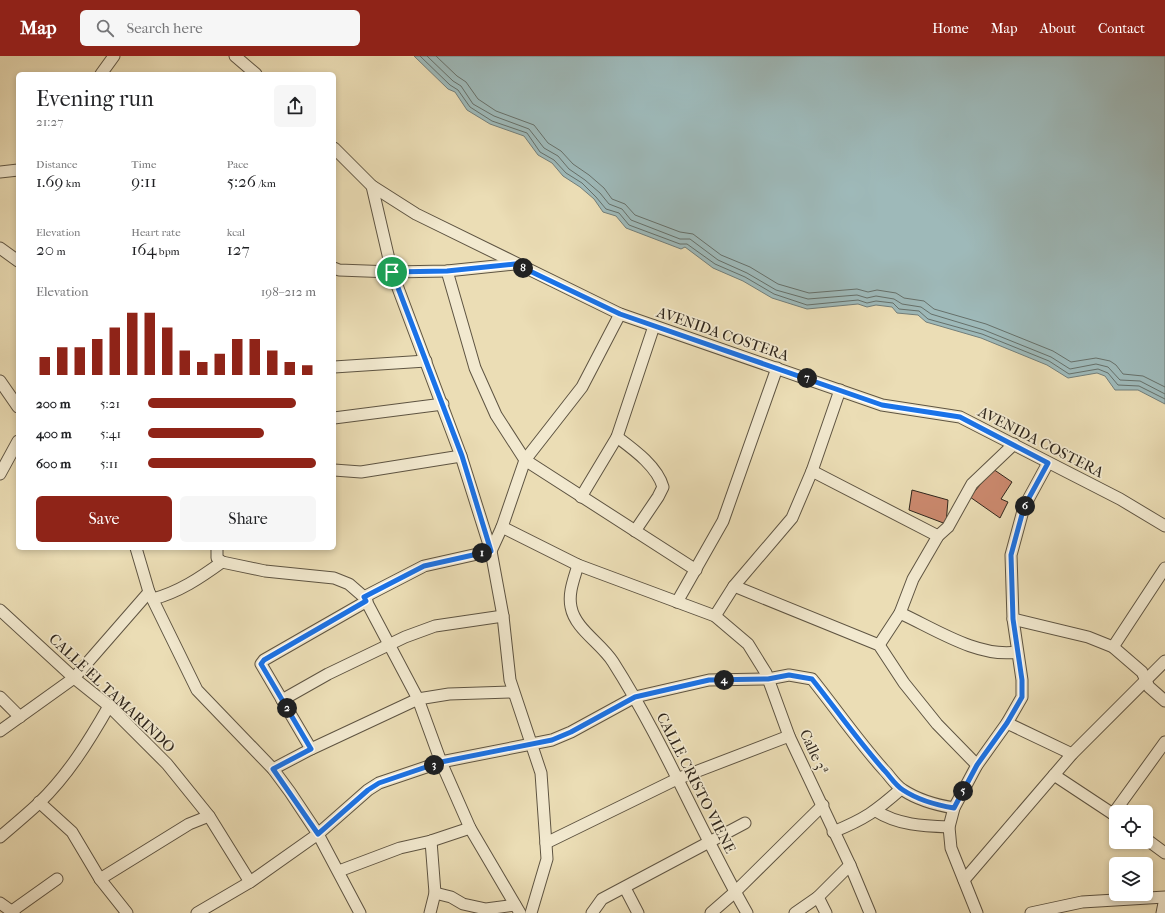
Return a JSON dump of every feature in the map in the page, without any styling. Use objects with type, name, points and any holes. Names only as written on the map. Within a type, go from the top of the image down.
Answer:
[{"type":"street","points":[[102,72],[114,56]]},
{"type":"street","points":[[235,56],[254,72]]},
{"type":"street","name":"AVENIDA COSTERA","points":[[336,150],[372,186],[416,214],[515,264],[620,314],[882,405],[960,417],[1120,499],[1165,526]]},
{"type":"street","points":[[0,172],[16,170]]},
{"type":"street","points":[[372,186],[392,272],[462,456],[491,551],[503,616],[513,692],[541,773],[547,859],[531,913]]},
{"type":"street","points":[[0,248],[16,260]]},
{"type":"street","points":[[336,269],[392,272],[447,271],[515,264]]},
{"type":"street","points":[[447,271],[475,368],[496,415],[525,460],[696,570]]},
{"type":"street","points":[[491,551],[502,527],[525,460],[582,387],[620,314]]},
{"type":"street","points":[[581,497],[617,437],[654,326]]},
{"type":"street","points":[[336,367],[426,361]]},
{"type":"street","points":[[677,602],[724,521],[777,368]]},
{"type":"street","points":[[0,381],[16,404]]},
{"type":"street","points":[[502,527],[578,566],[715,616],[734,586],[792,518],[812,470],[840,390]]},
{"type":"street","points":[[336,418],[443,404]]},
{"type":"street","points":[[617,437],[632,448],[657,474],[663,487],[658,498],[635,531]]},
{"type":"street","points":[[879,645],[900,613],[913,579],[938,536],[948,527],[972,484],[1014,444]]},
{"type":"street","points":[[0,474],[16,445]]},
{"type":"street","points":[[336,466],[361,472],[462,456]]},
{"type":"street","points":[[977,913],[951,848],[949,827],[954,808],[977,765],[1007,723],[1022,697],[1022,680],[1013,619],[1011,555],[1024,507],[1048,463]]},
{"type":"street","points":[[812,470],[938,536]]},
{"type":"street","points":[[137,550],[151,596],[197,690],[273,769],[318,834],[360,913]]},
{"type":"street","points":[[217,550],[217,558],[222,562],[265,571],[334,578],[349,584],[366,599],[418,699],[441,762],[470,828],[518,909]]},
{"type":"street","points":[[311,749],[262,668],[261,664],[264,660],[424,566],[491,551]]},
{"type":"street","points":[[0,731],[74,678],[151,596],[170,594],[195,582],[222,562]]},
{"type":"street","name":"CALLE CRISTO VIENE","points":[[578,566],[571,588],[571,607],[578,622],[609,656],[635,697],[747,913]]},
{"type":"street","points":[[1113,647],[1165,568]]},
{"type":"street","points":[[734,586],[879,645],[904,683],[937,724],[977,765]]},
{"type":"street","name":"CALLE EL TAMARINDO","points":[[0,610],[74,678],[109,706],[167,764],[209,816],[250,882]]},
{"type":"street","points":[[900,613],[983,651],[1005,654],[1017,652]]},
{"type":"street","points":[[282,700],[328,674],[389,644],[434,626],[503,616]]},
{"type":"street","name":"Calle 3ª","points":[[715,616],[748,644],[768,679],[789,736],[823,805],[870,913]]},
{"type":"street","points":[[1013,619],[1088,637],[1113,647],[1142,672],[1147,680],[1149,688],[1165,701]]},
{"type":"street","points":[[964,880],[1072,754],[1165,661]]},
{"type":"street","points":[[198,913],[250,882],[318,834],[368,790],[379,783],[441,762],[552,740],[565,735],[635,697],[709,680],[768,679],[789,675],[812,679],[840,713],[862,746],[901,789],[915,797],[939,806],[954,808]]},
{"type":"street","points":[[273,769],[311,749],[418,699],[449,694],[513,692]]},
{"type":"street","points":[[0,697],[20,717]]},
{"type":"street","points":[[0,838],[39,802],[59,781],[88,742],[109,706]]},
{"type":"street","points":[[1007,723],[1072,754]]},
{"type":"street","points":[[546,843],[677,779],[789,736]]},
{"type":"street","points":[[1122,805],[1165,742]]},
{"type":"street","points":[[1054,776],[1109,812]]},
{"type":"street","points":[[834,832],[860,821],[876,811],[901,789]]},
{"type":"street","points":[[39,802],[72,832],[100,879],[127,913]]},
{"type":"street","points":[[711,913],[735,892],[823,805]]},
{"type":"street","points":[[876,811],[889,819],[919,826],[949,827]]},
{"type":"street","points":[[100,879],[189,824],[209,816]]},
{"type":"street","points":[[592,913],[602,899],[710,843],[745,823]]},
{"type":"street","points":[[339,872],[400,848],[431,841],[470,828]]},
{"type":"street","points":[[430,913],[435,893],[431,841]]},
{"type":"street","points":[[1153,844],[1165,853]]},
{"type":"street","points":[[795,913],[818,897],[850,865]]},
{"type":"street","points":[[0,903],[13,912],[57,879]]},
{"type":"street","points":[[625,888],[638,913]]},
{"type":"street","points":[[435,893],[451,897],[463,904],[486,909],[518,909]]},
{"type":"street","points":[[818,897],[826,913]]},
{"type":"street","points":[[1031,913],[1082,902],[1165,897],[1162,913]]},
{"type":"water","points":[[414,56],[1165,56],[1165,404],[1138,390],[1115,390],[1105,376],[1097,373],[1068,378],[1047,365],[981,338],[926,322],[918,315],[897,313],[892,307],[876,305],[867,307],[858,304],[807,309],[772,298],[743,281],[713,268],[685,247],[681,249],[626,228],[616,216],[603,212],[594,199],[580,187],[563,176],[552,163],[538,155],[524,136],[490,124],[467,110],[455,92],[448,89]]},
{"type":"building","points":[[993,469],[1012,482],[1001,499],[1008,502],[1000,518],[970,497]]},
{"type":"building","points":[[912,490],[948,500],[946,524],[909,510]]},
{"type":"route","points":[[515,264],[620,314],[882,405],[960,417],[1048,463],[1024,507],[1011,555],[1013,619],[1022,680],[1022,697],[1007,723],[977,765],[954,808],[939,806],[915,797],[901,789],[862,746],[840,713],[812,679],[789,675],[768,679],[709,680],[635,697],[571,732],[552,740],[441,762],[379,783],[368,790],[318,834],[273,769],[311,749],[261,664],[264,660],[366,601],[364,597],[424,566],[491,551],[462,456],[392,272],[447,271],[515,264]]}]
